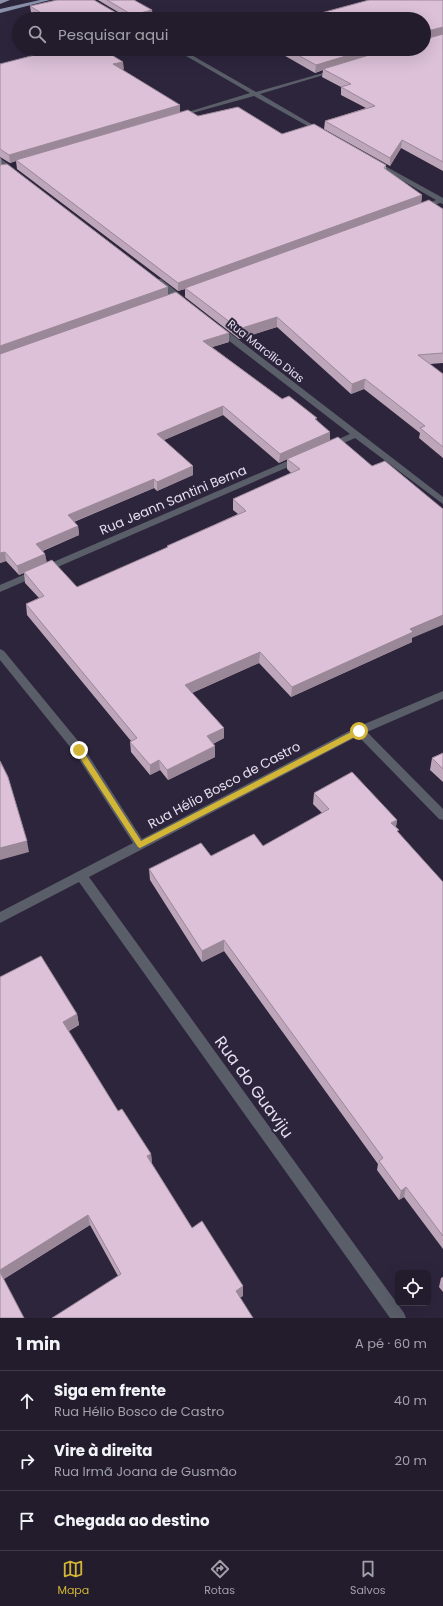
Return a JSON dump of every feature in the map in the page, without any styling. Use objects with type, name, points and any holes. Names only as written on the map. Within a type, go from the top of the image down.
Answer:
[{"type":"main road","points":[[0,2],[7,0]]},
{"type":"main road","points":[[0,11],[47,0]]},
{"type":"street","points":[[189,56],[330,137]]},
{"type":"street","points":[[173,118],[345,67]]},
{"type":"street","points":[[365,157],[442,201]]},
{"type":"street","points":[[0,160],[13,166],[22,177]]},
{"type":"street","points":[[0,170],[13,166]]},
{"type":"street","points":[[411,211],[442,201]]},
{"type":"street","points":[[152,277],[189,306]]},
{"type":"street","name":"Rua Marcílio Dias","points":[[214,325],[443,501]]},
{"type":"street","points":[[320,450],[357,434]]},
{"type":"street","name":"Rua Jeann Santini Berna","points":[[0,589],[306,456]]},
{"type":"street","points":[[0,653],[48,710],[79,750],[140,845]]},
{"type":"street","name":"Rua Hélio Bosco de Castro","points":[[0,918],[359,731],[443,695]]},
{"type":"street","points":[[359,731],[443,816]]},
{"type":"street","name":"Rua do Guaviju","points":[[81,876],[399,1318]]},
{"type":"building","points":[[57,0],[94,0],[115,12],[40,12],[30,6]]},
{"type":"building","points":[[107,0],[134,0],[152,10],[144,12],[127,12]]},
{"type":"building","points":[[369,0],[443,0],[443,27],[431,30],[431,12],[325,12]]},
{"type":"building","points":[[443,34],[443,162],[402,140],[390,158],[325,121],[375,106],[341,87],[351,84],[323,69],[366,56],[431,56],[431,37]]},
{"type":"building","points":[[31,56],[113,56],[123,62],[113,64],[180,105],[9,155],[0,149],[0,64]]},
{"type":"building","points":[[300,56],[346,56],[316,65]]},
{"type":"building","points":[[238,107],[282,134],[314,124],[386,165],[384,168],[422,195],[178,283],[16,160],[188,110],[198,116]]},
{"type":"building","points":[[7,164],[168,287],[0,346],[0,165]]},
{"type":"building","points":[[429,200],[443,209],[443,353],[418,355],[443,374],[443,447],[420,428],[425,426],[365,379],[352,384],[277,317],[239,329],[185,288]]},
{"type":"building","points":[[176,292],[229,333],[203,341],[282,399],[289,396],[317,418],[315,419],[330,432],[280,454],[223,406],[157,434],[193,466],[157,482],[154,479],[68,515],[78,526],[36,544],[45,554],[17,566],[5,552],[0,553],[0,354]]},
{"type":"building","points":[[338,437],[372,466],[385,461],[443,509],[443,615],[410,629],[413,632],[292,687],[260,652],[185,685],[224,728],[207,736],[215,746],[167,770],[159,760],[150,765],[130,742],[137,738],[26,604],[44,596],[24,572],[52,560],[77,587],[246,511],[233,499],[300,469],[287,459]]},
{"type":"building","points":[[443,753],[443,769],[432,758]]},
{"type":"building","points":[[0,761],[8,777],[27,841],[0,848]]},
{"type":"building","points":[[352,772],[397,820],[391,823],[399,830],[397,831],[443,882],[443,1236],[406,1187],[401,1191],[379,1161],[383,1158],[224,940],[202,951],[149,869],[201,843],[211,856],[254,834],[263,846],[329,809],[314,793]]},
{"type":"building","points":[[41,956],[77,1014],[63,1022],[118,1111],[122,1109],[151,1154],[147,1156],[192,1228],[202,1221],[243,1286],[236,1291],[253,1318],[52,1318],[121,1274],[88,1215],[0,1270],[0,977]]},
{"type":"building","points":[[0,1272],[24,1318],[0,1318]]},
{"type":"route","points":[[79,750],[140,845],[359,731]]}]
